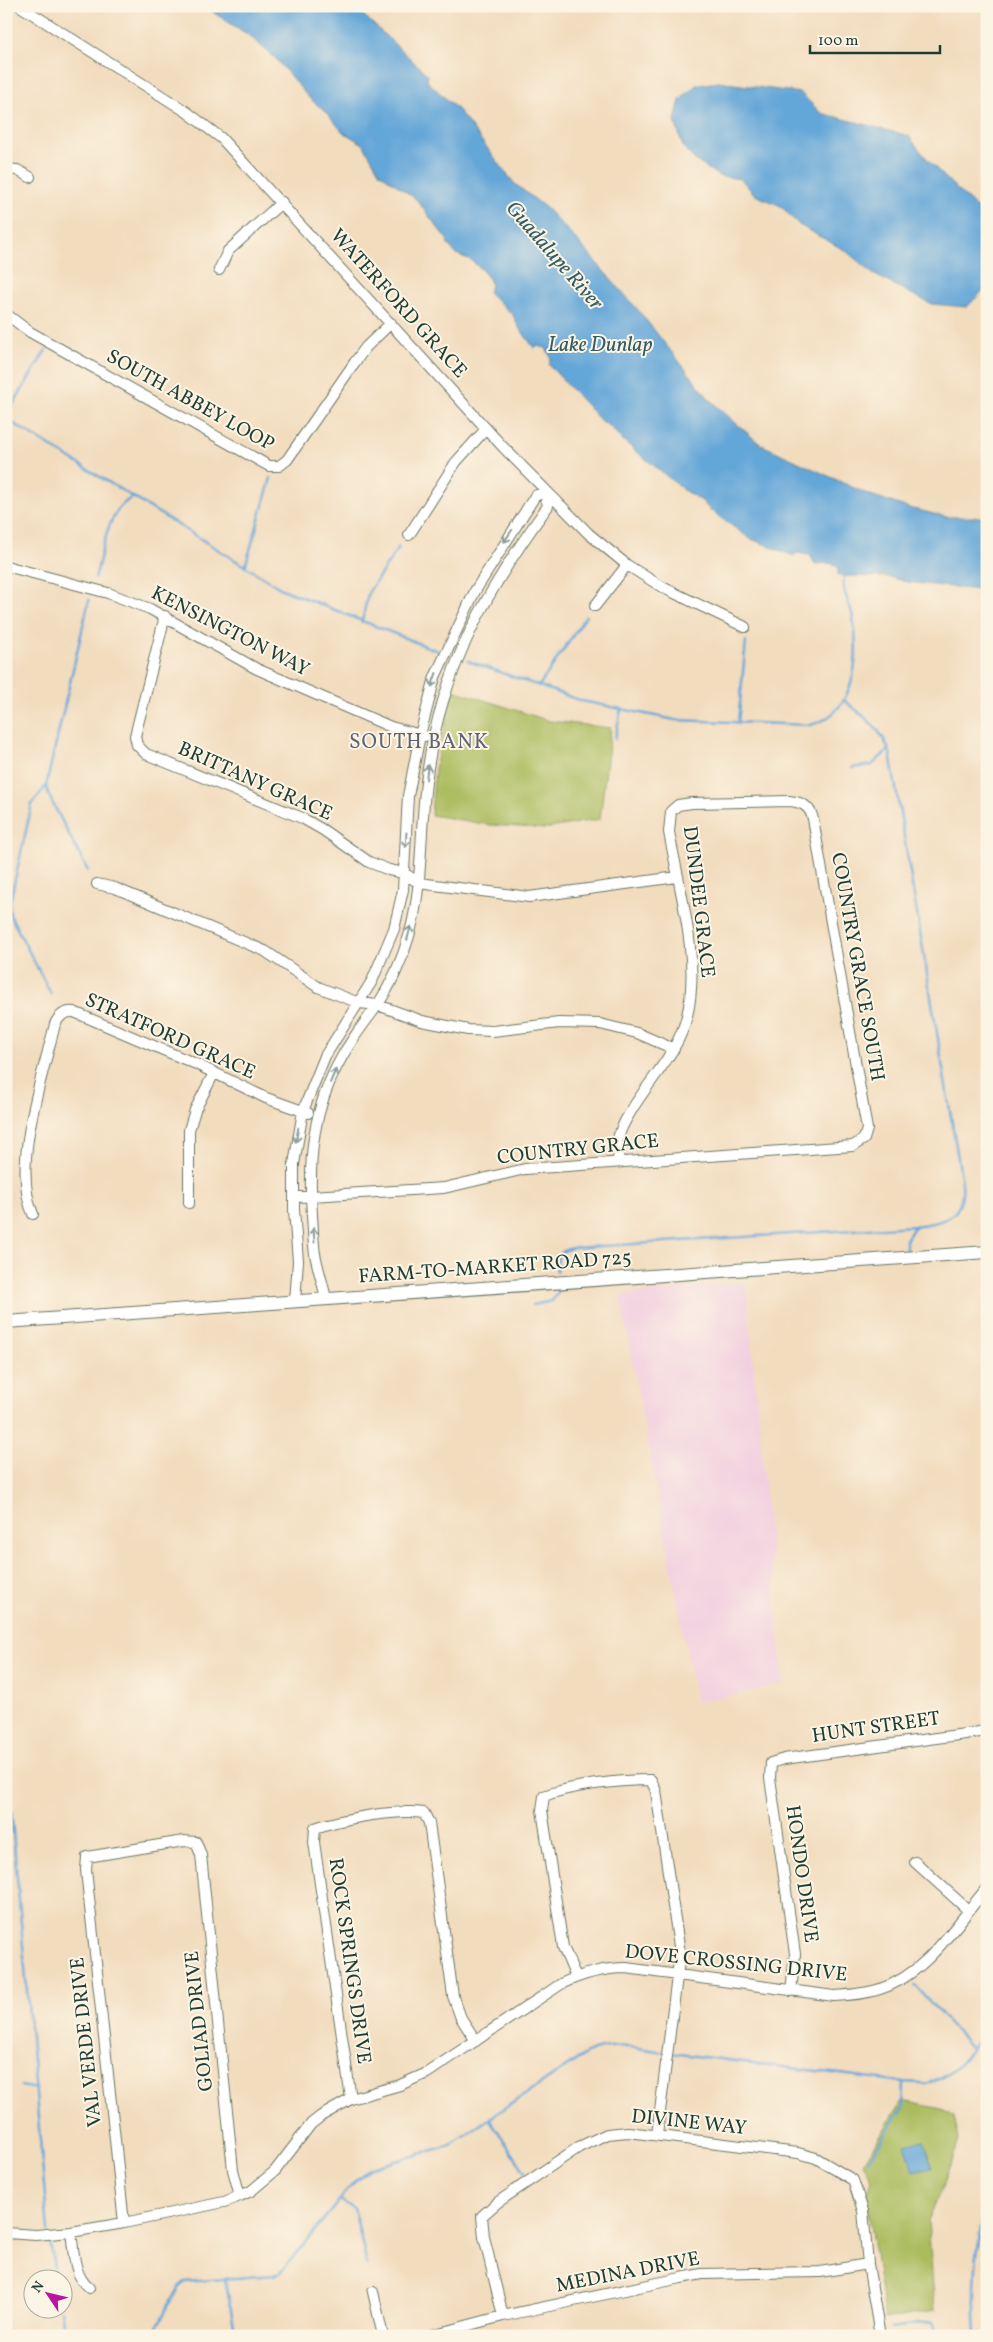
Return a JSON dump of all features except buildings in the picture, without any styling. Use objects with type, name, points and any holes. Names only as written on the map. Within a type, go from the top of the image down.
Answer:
[{"type":"street","name":"WATERFORD GRACE","points":[[20,6],[198,119],[221,138],[282,202],[486,429],[545,492],[589,534],[627,565],[679,596],[746,627]]},
{"type":"street","points":[[6,169],[16,170],[30,177]]},
{"type":"street","points":[[219,270],[228,251],[282,202]]},
{"type":"street","name":"SOUTH ABBEY LOOP","points":[[6,314],[38,337],[269,466],[275,467],[288,460],[366,347],[391,323]]},
{"type":"street","points":[[409,535],[456,462],[486,429]]},
{"type":"street","points":[[295,1302],[298,1262],[294,1197],[295,1150],[303,1112],[325,1056],[359,1003],[379,967],[394,929],[404,873],[408,796],[420,735],[435,677],[462,614],[489,566],[535,496],[545,492],[548,506],[509,560],[471,629],[447,688],[434,738],[424,798],[419,883],[413,921],[404,951],[378,1005],[358,1031],[337,1065],[318,1115],[310,1158],[311,1196],[316,1260],[321,1272],[326,1299]]},
{"type":"street","points":[[595,606],[627,565]]},
{"type":"street","name":"KENSINGTON WAY","points":[[6,566],[108,593],[165,616],[226,653],[266,674],[391,727],[434,738]]},
{"type":"street","name":"BRITTANY GRACE","points":[[165,616],[135,736],[137,746],[146,754],[308,821],[369,862],[388,870],[404,873],[419,883],[529,897],[677,877]]},
{"type":"street","name":"DUNDEE GRACE","points":[[619,1161],[618,1138],[624,1124],[674,1049],[687,1017],[692,978],[690,949],[669,827],[670,814],[678,805],[692,802],[789,801],[804,804]]},
{"type":"street","name":"COUNTRY GRACE SOUTH","points":[[804,804],[809,809],[813,819],[867,1129],[864,1138]]},
{"type":"street","points":[[97,884],[115,888],[265,951],[318,987],[359,1003],[378,1005],[435,1024],[475,1031],[511,1030],[559,1023],[600,1024],[637,1033],[674,1049]]},
{"type":"street","name":"STRATFORD GRACE","points":[[33,1214],[25,1187],[27,1147],[55,1024],[63,1014],[74,1012],[214,1073],[266,1098],[303,1112],[318,1115]]},
{"type":"street","points":[[189,1203],[189,1130],[195,1110],[214,1073]]},
{"type":"street","name":"COUNTRY GRACE","points":[[294,1197],[444,1188],[514,1170],[619,1161],[853,1146],[864,1138]]},
{"type":"street","name":"FARM-TO-MARKET ROAD 725","points":[[6,1322],[987,1252]]},
{"type":"street","points":[[298,1262],[316,1260]]},
{"type":"street","name":"HUNT STREET","points":[[771,1763],[784,1759],[987,1730]]},
{"type":"street","name":"HONDO DRIVE","points":[[771,1763],[770,1778],[795,1954],[791,1991]]},
{"type":"street","points":[[576,1977],[564,1947],[542,1810],[544,1796],[559,1790],[637,1780],[651,1780],[656,1791],[679,1943],[678,1975],[657,2135]]},
{"type":"street","name":"ROCK SPRINGS DRIVE","points":[[351,2099],[314,1842],[315,1828],[329,1823],[401,1812],[424,1813],[429,1822],[454,1996],[461,2018],[476,2040]]},
{"type":"street","name":"GOLIAD DRIVE","points":[[87,1857],[184,1841],[196,1842],[201,1855],[233,2170],[240,2196]]},
{"type":"street","name":"VAL VERDE DRIVE","points":[[87,1857],[86,1870],[124,2223]]},
{"type":"street","points":[[915,1862],[968,1910]]},
{"type":"street","name":"DOVE CROSSING DRIVE","points":[[6,2233],[36,2235],[71,2232],[224,2202],[240,2196],[251,2191],[275,2171],[311,2124],[338,2105],[351,2099],[418,2078],[561,1984],[576,1977],[614,1968],[834,1996],[862,1994],[896,1983],[929,1957],[987,1888]]},
{"type":"street","name":"DIVINE WAY","points":[[503,2316],[484,2237],[482,2216],[498,2202],[597,2137],[628,2132],[798,2153],[816,2158],[853,2180],[862,2211],[868,2264],[880,2336]]},
{"type":"street","points":[[71,2232],[76,2268],[89,2288]]},
{"type":"street","name":"MEDINA DRIVE","points":[[428,2336],[503,2316],[702,2274],[796,2273],[868,2264]]},
{"type":"street","points":[[373,2292],[383,2336]]},
{"type":"shaded area","points":[[746,1282],[783,1684],[696,1702],[620,1295]]},
{"type":"green space","points":[[453,690],[550,721],[611,728],[600,819],[545,829],[490,825],[431,815],[435,768]]},
{"type":"green space","points":[[902,2101],[942,2109],[954,2116],[959,2140],[950,2168],[928,2221],[935,2310],[885,2319],[866,2198],[872,2179],[863,2163]]},
{"type":"water","name":"Lake Dunlap","points":[[210,6],[350,6],[359,11],[428,75],[427,81],[458,110],[514,183],[546,208],[573,236],[638,310],[711,401],[760,444],[865,493],[905,507],[947,517],[987,517],[987,591],[907,582],[890,577],[841,576],[838,575],[838,567],[830,563],[815,564],[810,555],[797,553],[794,556],[749,538],[709,509],[702,501],[685,491],[620,438],[611,427],[601,421],[549,365],[551,358],[546,348],[537,346],[534,348],[518,326],[513,315],[488,292],[491,286],[490,280],[482,270],[471,260],[456,254],[416,199],[380,173],[363,144],[343,132],[324,110],[309,98],[275,58],[250,36],[214,13]]},
{"type":"water","points":[[719,82],[801,93],[821,113],[909,136],[935,167],[985,216],[987,287],[967,307],[931,304],[873,274],[846,251],[799,225],[781,206],[755,195],[741,179],[719,176],[696,161],[683,147],[675,121],[680,100],[696,85]]},
{"type":"water","points":[[924,2140],[932,2168],[913,2172],[905,2144]]},
{"type":"waterway","points":[[6,416],[46,350]]},
{"type":"waterway","points":[[6,419],[282,589],[438,651]]},
{"type":"waterway","points":[[245,567],[271,478]]},
{"type":"waterway","points":[[95,578],[111,521],[117,511],[134,497]]},
{"type":"waterway","points":[[362,622],[368,593],[399,547]]},
{"type":"waterway","points":[[468,661],[582,701],[675,720],[810,725],[825,719],[837,709],[846,697],[855,666],[855,633],[852,612],[844,586],[845,573]]},
{"type":"waterway","points":[[51,994],[10,915],[9,906],[32,804],[46,786],[89,600]]},
{"type":"waterway","points":[[539,686],[586,616]]},
{"type":"waterway","points":[[738,723],[746,641]]},
{"type":"waterway","points":[[557,1271],[559,1256],[564,1251],[572,1248],[914,1226],[944,1220],[951,1216],[960,1204],[962,1182],[890,753],[887,744],[877,730],[845,701]]},
{"type":"waterway","points":[[615,739],[621,709]]},
{"type":"waterway","points":[[852,768],[872,765],[889,749]]},
{"type":"waterway","points":[[46,786],[49,796],[88,871]]},
{"type":"waterway","points":[[906,1253],[906,1240],[914,1227]]},
{"type":"waterway","points":[[533,1305],[552,1301],[559,1291]]},
{"type":"waterway","points":[[11,1809],[48,2231]]},
{"type":"waterway","points":[[915,1985],[971,2048]]},
{"type":"waterway","points":[[671,2053],[904,2082],[928,2083],[938,2080],[954,2069],[987,2030]]},
{"type":"waterway","points":[[152,2336],[178,2288],[185,2282],[280,2273],[356,2180],[369,2169],[450,2145],[587,2053],[596,2049],[616,2047],[665,2052]]},
{"type":"waterway","points":[[868,2161],[903,2107],[904,2082]]},
{"type":"waterway","points":[[21,2086],[36,2089]]},
{"type":"waterway","points":[[489,2118],[525,2172]]},
{"type":"waterway","points":[[340,2200],[354,2209],[367,2265]]},
{"type":"waterway","points":[[976,2336],[977,2251],[987,2201]]},
{"type":"waterway","points":[[49,2236],[54,2270]]},
{"type":"waterway","points":[[225,2278],[236,2336]]},
{"type":"waterway","points":[[63,2320],[65,2336]]},
{"type":"waterway","points":[[891,2328],[930,2322],[934,2323],[937,2336]]},
{"type":"waterway","points":[[861,2336],[865,2334]]},
{"type":"district","name":"SOUTH BANK","points":[[419,742]]},
{"type":"water label","name":"Guadalupe River","points":[[554,256]]}]
